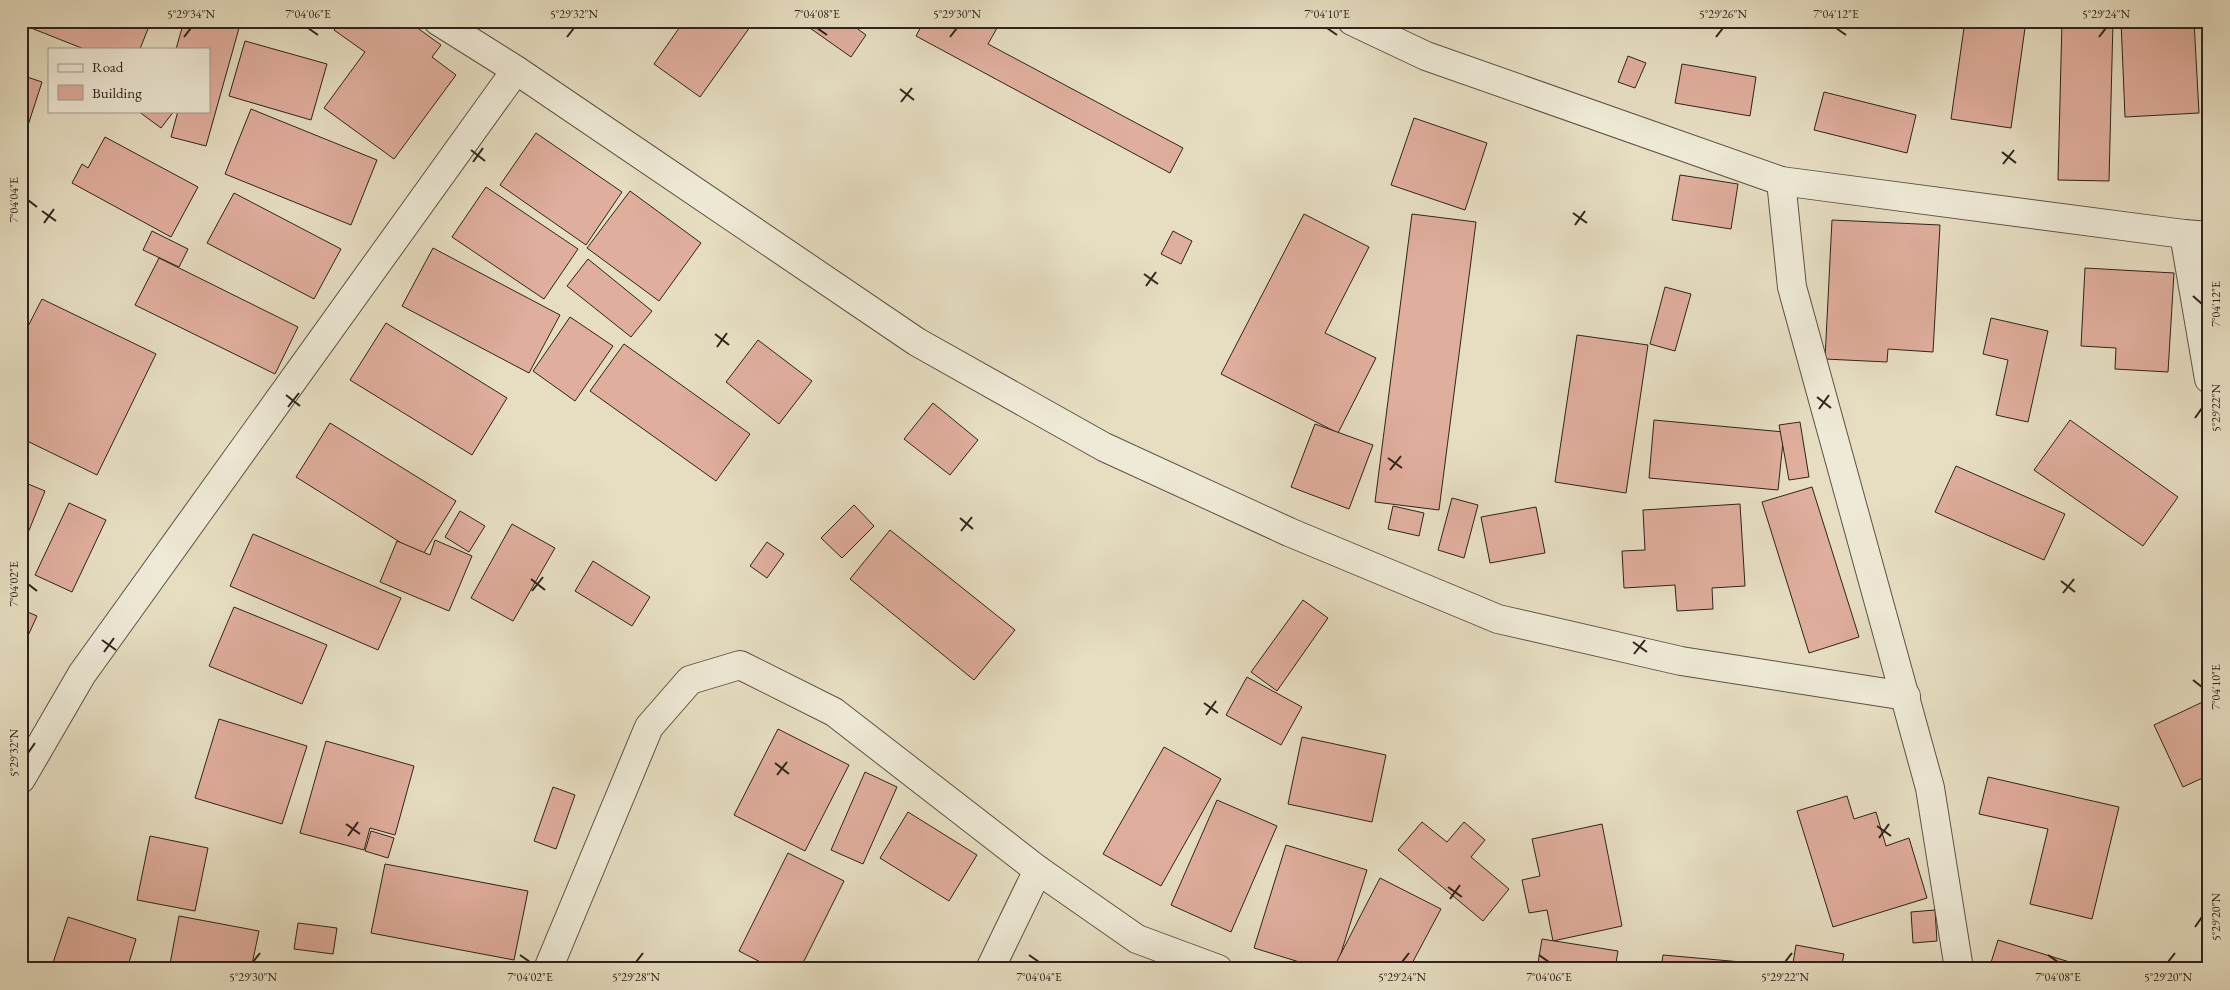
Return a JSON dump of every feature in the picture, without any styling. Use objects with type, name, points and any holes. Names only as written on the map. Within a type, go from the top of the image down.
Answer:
[{"type":"street","points":[[438,21],[516,70],[917,342],[1104,447],[1289,532],[1498,619],[1681,661],[1906,696]]},
{"type":"street","points":[[1352,21],[1426,56],[1781,181],[2196,235],[2209,379]]},
{"type":"street","points":[[21,779],[82,674],[516,70]]},
{"type":"street","points":[[1781,181],[1792,287],[1930,788],[1959,969]]},
{"type":"street","points":[[548,969],[649,727],[690,680],[740,665],[834,712],[1038,870],[1137,939],[1218,969]]},
{"type":"street","points":[[990,969],[1038,870]]},
{"type":"building","points":[[21,21],[151,21],[140,48],[81,48],[21,24]]},
{"type":"building","points":[[184,21],[241,21],[206,146],[171,137],[178,112],[210,112],[210,48],[176,48]]},
{"type":"building","points":[[341,21],[408,21],[441,45],[432,57],[456,75],[394,159],[324,108],[365,52],[334,30]]},
{"type":"building","points":[[684,21],[743,21],[750,27],[700,97],[654,64]]},
{"type":"building","points":[[800,21],[847,21],[866,35],[851,57]]},
{"type":"building","points":[[924,21],[984,21],[997,28],[988,44],[1183,148],[1170,173],[916,36]]},
{"type":"building","points":[[1965,21],[2026,21],[2011,128],[1951,119]]},
{"type":"building","points":[[2062,21],[2113,21],[2109,181],[2058,180]]},
{"type":"building","points":[[2121,21],[2194,21],[2199,113],[2125,117]]},
{"type":"building","points":[[245,41],[327,64],[311,120],[229,96]]},
{"type":"building","points":[[1628,56],[1646,63],[1635,88],[1618,82]]},
{"type":"building","points":[[1682,64],[1756,77],[1750,116],[1675,103]]},
{"type":"building","points":[[21,75],[42,82],[21,147]]},
{"type":"building","points":[[1824,92],[1916,115],[1907,153],[1814,130]]},
{"type":"building","points":[[251,109],[377,160],[351,225],[225,174]]},
{"type":"building","points":[[139,112],[173,112],[161,128]]},
{"type":"building","points":[[1414,118],[1487,143],[1465,210],[1391,185]]},
{"type":"building","points":[[536,133],[622,192],[586,245],[500,185]]},
{"type":"building","points":[[105,137],[198,187],[171,237],[72,183],[82,164],[88,168]]},
{"type":"building","points":[[1680,175],[1738,184],[1731,229],[1672,220]]},
{"type":"building","points":[[486,187],[578,249],[544,299],[452,237]]},
{"type":"building","points":[[630,191],[701,243],[659,301],[587,248]]},
{"type":"building","points":[[234,193],[341,249],[314,299],[207,243]]},
{"type":"building","points":[[1304,214],[1369,247],[1325,333],[1376,358],[1338,433],[1221,374]]},
{"type":"building","points":[[1412,214],[1476,222],[1439,510],[1375,502]]},
{"type":"building","points":[[1832,220],[1940,225],[1933,352],[1888,349],[1887,362],[1825,359]]},
{"type":"building","points":[[152,231],[188,249],[179,267],[143,250]]},
{"type":"building","points":[[1173,231],[1192,241],[1181,264],[1161,254]]},
{"type":"building","points":[[433,248],[560,315],[529,373],[402,306]]},
{"type":"building","points":[[159,258],[298,327],[275,374],[135,305]]},
{"type":"building","points":[[588,259],[652,311],[631,337],[567,286]]},
{"type":"building","points":[[2085,268],[2174,273],[2168,372],[2115,369],[2116,348],[2081,346]]},
{"type":"building","points":[[1665,287],[1691,294],[1675,351],[1650,344]]},
{"type":"building","points":[[42,299],[156,354],[97,475],[21,438],[21,340]]},
{"type":"building","points":[[570,317],[613,346],[575,401],[533,371]]},
{"type":"building","points":[[1991,318],[2048,331],[2028,422],[1996,415],[2008,360],[1983,354]]},
{"type":"building","points":[[386,323],[507,398],[472,455],[350,380]]},
{"type":"building","points":[[1577,335],[1648,345],[1626,493],[1555,482]]},
{"type":"building","points":[[758,340],[812,381],[779,424],[726,382]]},
{"type":"building","points":[[624,344],[750,434],[716,481],[590,391]]},
{"type":"building","points":[[933,403],[978,440],[950,475],[904,439]]},
{"type":"building","points":[[1654,420],[1784,432],[1778,490],[1649,478]]},
{"type":"building","points":[[2070,420],[2178,497],[2143,546],[2034,470]]},
{"type":"building","points":[[1800,422],[1809,477],[1789,480],[1779,425]]},
{"type":"building","points":[[330,423],[456,501],[422,556],[296,477]]},
{"type":"building","points":[[1315,424],[1373,445],[1349,509],[1291,487]]},
{"type":"building","points":[[1956,466],[2065,514],[2044,560],[1935,512]]},
{"type":"building","points":[[21,481],[45,491],[21,550]]},
{"type":"building","points":[[1812,487],[1859,637],[1809,653],[1762,502]]},
{"type":"building","points":[[1452,498],[1478,505],[1464,558],[1438,550]]},
{"type":"building","points":[[69,503],[106,520],[72,592],[35,575]]},
{"type":"building","points":[[1740,504],[1745,586],[1712,588],[1713,609],[1677,611],[1675,585],[1624,588],[1622,551],[1645,550],[1643,510]]},
{"type":"building","points":[[854,505],[874,526],[842,558],[821,538]]},
{"type":"building","points":[[1393,506],[1424,513],[1419,536],[1388,529]]},
{"type":"building","points":[[1536,507],[1545,553],[1490,563],[1481,517]]},
{"type":"building","points":[[460,511],[485,526],[469,552],[445,537]]},
{"type":"building","points":[[512,524],[555,548],[513,621],[471,598]]},
{"type":"building","points":[[890,530],[1015,630],[974,680],[850,579]]},
{"type":"building","points":[[253,534],[401,598],[378,650],[230,586]]},
{"type":"building","points":[[435,540],[472,556],[449,611],[380,582],[397,541],[430,555]]},
{"type":"building","points":[[767,542],[784,554],[767,578],[750,566]]},
{"type":"building","points":[[593,561],[650,597],[632,626],[575,591]]},
{"type":"building","points":[[1303,600],[1328,618],[1277,691],[1251,672]]},
{"type":"building","points":[[234,607],[327,645],[302,704],[209,666]]},
{"type":"building","points":[[21,609],[37,616],[21,651]]},
{"type":"building","points":[[1247,677],[1302,707],[1281,745],[1226,715]]},
{"type":"building","points":[[2209,699],[2209,775],[2183,787],[2154,725]]},
{"type":"building","points":[[219,719],[307,746],[282,824],[195,798]]},
{"type":"building","points":[[778,729],[849,765],[805,851],[734,815]]},
{"type":"building","points":[[1302,737],[1386,755],[1372,822],[1288,804]]},
{"type":"building","points":[[326,741],[414,766],[395,835],[370,828],[364,850],[300,833]]},
{"type":"building","points":[[1164,747],[1221,779],[1161,886],[1103,854]]},
{"type":"building","points":[[865,772],[897,787],[863,864],[831,850]]},
{"type":"building","points":[[1988,777],[2119,807],[2092,919],[2030,904],[2048,829],[1979,814]]},
{"type":"building","points":[[2209,785],[2209,799],[2204,787]]},
{"type":"building","points":[[553,787],[575,795],[556,849],[534,841]]},
{"type":"building","points":[[1847,796],[1854,819],[1876,812],[1886,846],[1909,838],[1927,898],[1833,927],[1797,811]]},
{"type":"building","points":[[1217,800],[1277,826],[1231,932],[1171,905]]},
{"type":"building","points":[[908,812],[977,855],[949,901],[880,858]]},
{"type":"building","points":[[1422,822],[1447,842],[1464,822],[1485,840],[1471,857],[1509,889],[1483,921],[1398,850]]},
{"type":"building","points":[[1602,824],[1622,926],[1553,941],[1547,910],[1529,913],[1522,880],[1540,876],[1532,839]]},
{"type":"building","points":[[371,831],[394,838],[388,858],[365,851]]},
{"type":"building","points":[[150,836],[208,848],[195,911],[137,900]]},
{"type":"building","points":[[1286,845],[1367,870],[1336,969],[1322,969],[1254,948]]},
{"type":"building","points":[[788,853],[844,881],[800,969],[774,969],[739,951]]},
{"type":"building","points":[[385,864],[528,891],[514,960],[371,933]]},
{"type":"building","points":[[1380,878],[1441,909],[1409,969],[1342,969],[1335,965]]},
{"type":"building","points":[[1935,910],[1937,941],[1913,943],[1911,912]]},
{"type":"building","points":[[179,916],[259,931],[251,969],[169,969]]},
{"type":"building","points":[[68,917],[136,939],[127,969],[51,969]]},
{"type":"building","points":[[298,923],[337,928],[333,954],[294,949]]},
{"type":"building","points":[[1542,939],[1618,951],[1615,969],[1537,969]]},
{"type":"building","points":[[1998,940],[2076,964],[2075,969],[1989,969]]},
{"type":"building","points":[[1796,945],[1844,954],[1841,969],[1792,969]]},
{"type":"building","points":[[1663,955],[1764,964],[1764,969],[1661,969]]}]
